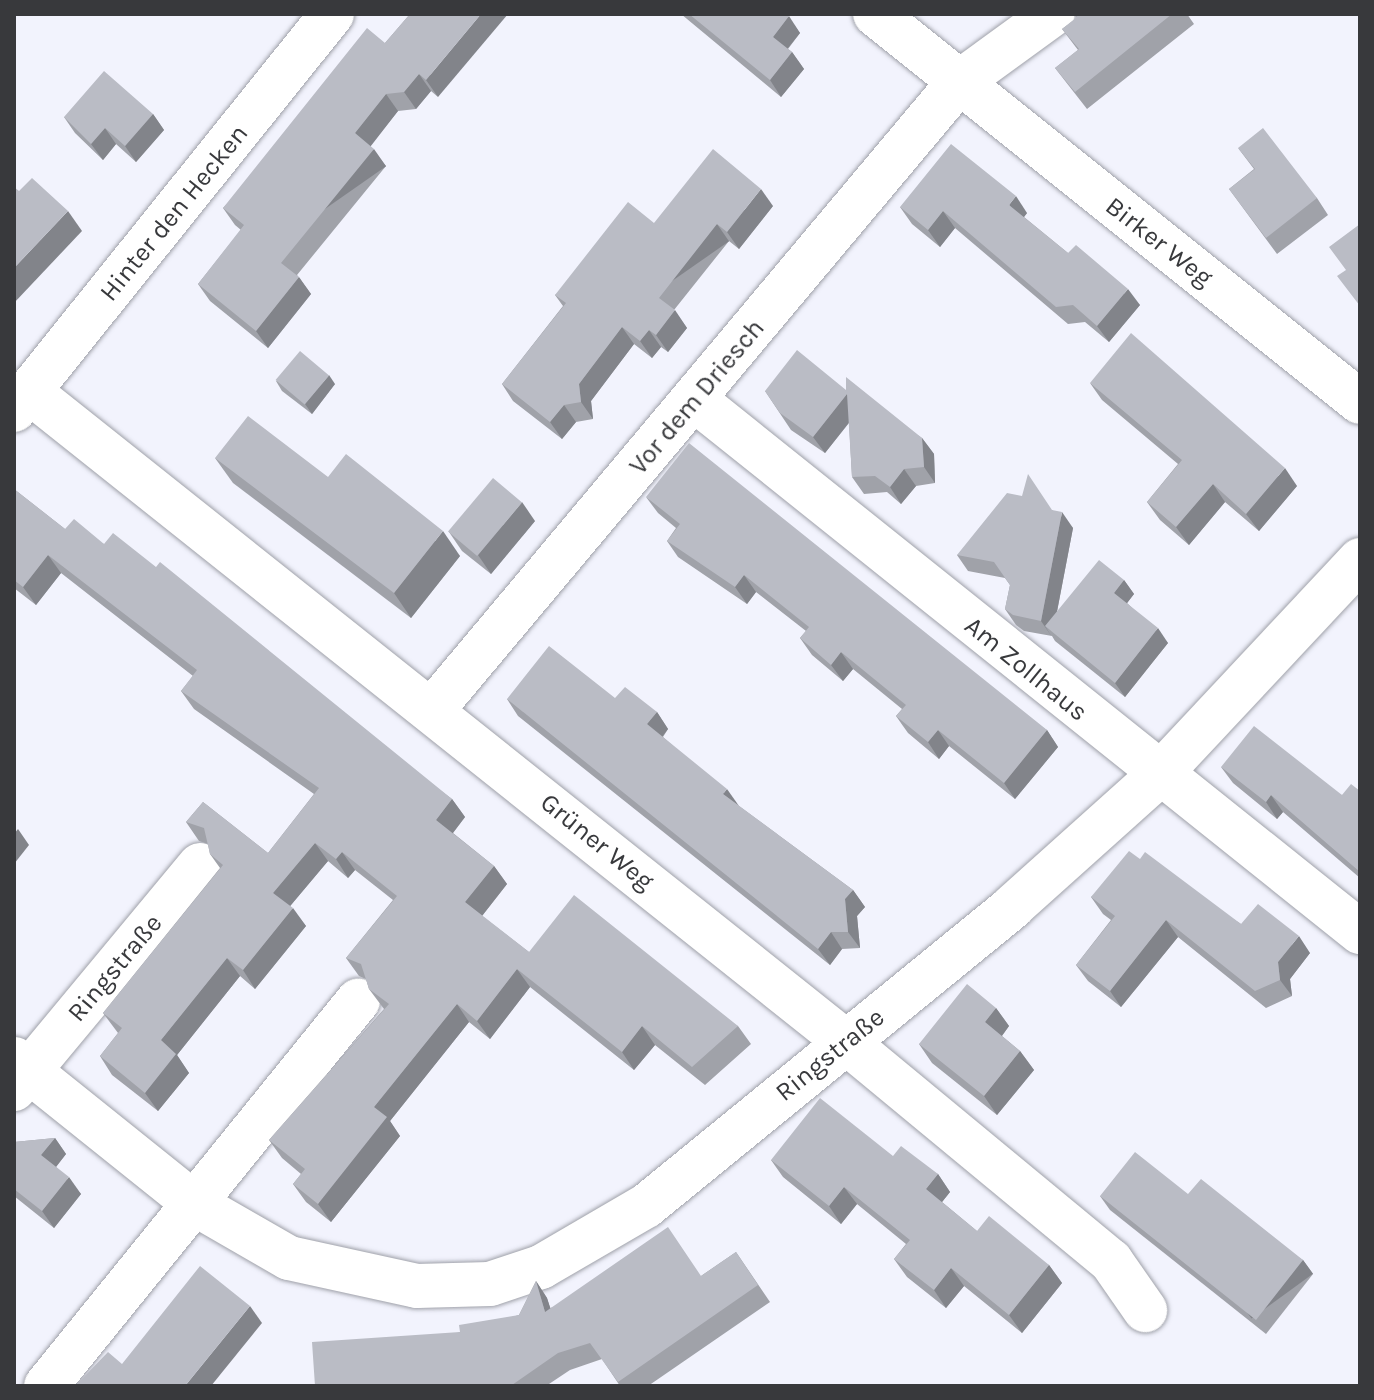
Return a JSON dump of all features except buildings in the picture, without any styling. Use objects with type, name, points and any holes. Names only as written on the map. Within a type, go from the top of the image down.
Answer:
[{"type":"street","name":"Hinter den Hecken","points":[[22,402],[332,14]]},
{"type":"street","name":"Birker Weg","points":[[875,14],[1360,402]]},
{"type":"street","points":[[958,83],[1053,14]]},
{"type":"street","name":"Vor dem Driesch","points":[[433,709],[958,83]]},
{"type":"street","name":"Am Zollhaus","points":[[695,400],[1158,776],[1360,932]]},
{"type":"street","name":"Grüner Weg","points":[[22,402],[433,709],[846,1042],[1111,1261],[1145,1310]]},
{"type":"street","name":"Ringstraße","points":[[200,865],[19,1073],[195,1204],[289,1258],[350,1277],[417,1286],[490,1284],[565,1255],[646,1206],[846,1042],[1158,776],[1360,560]]},
{"type":"street","points":[[46,1386],[358,1001]]}]
